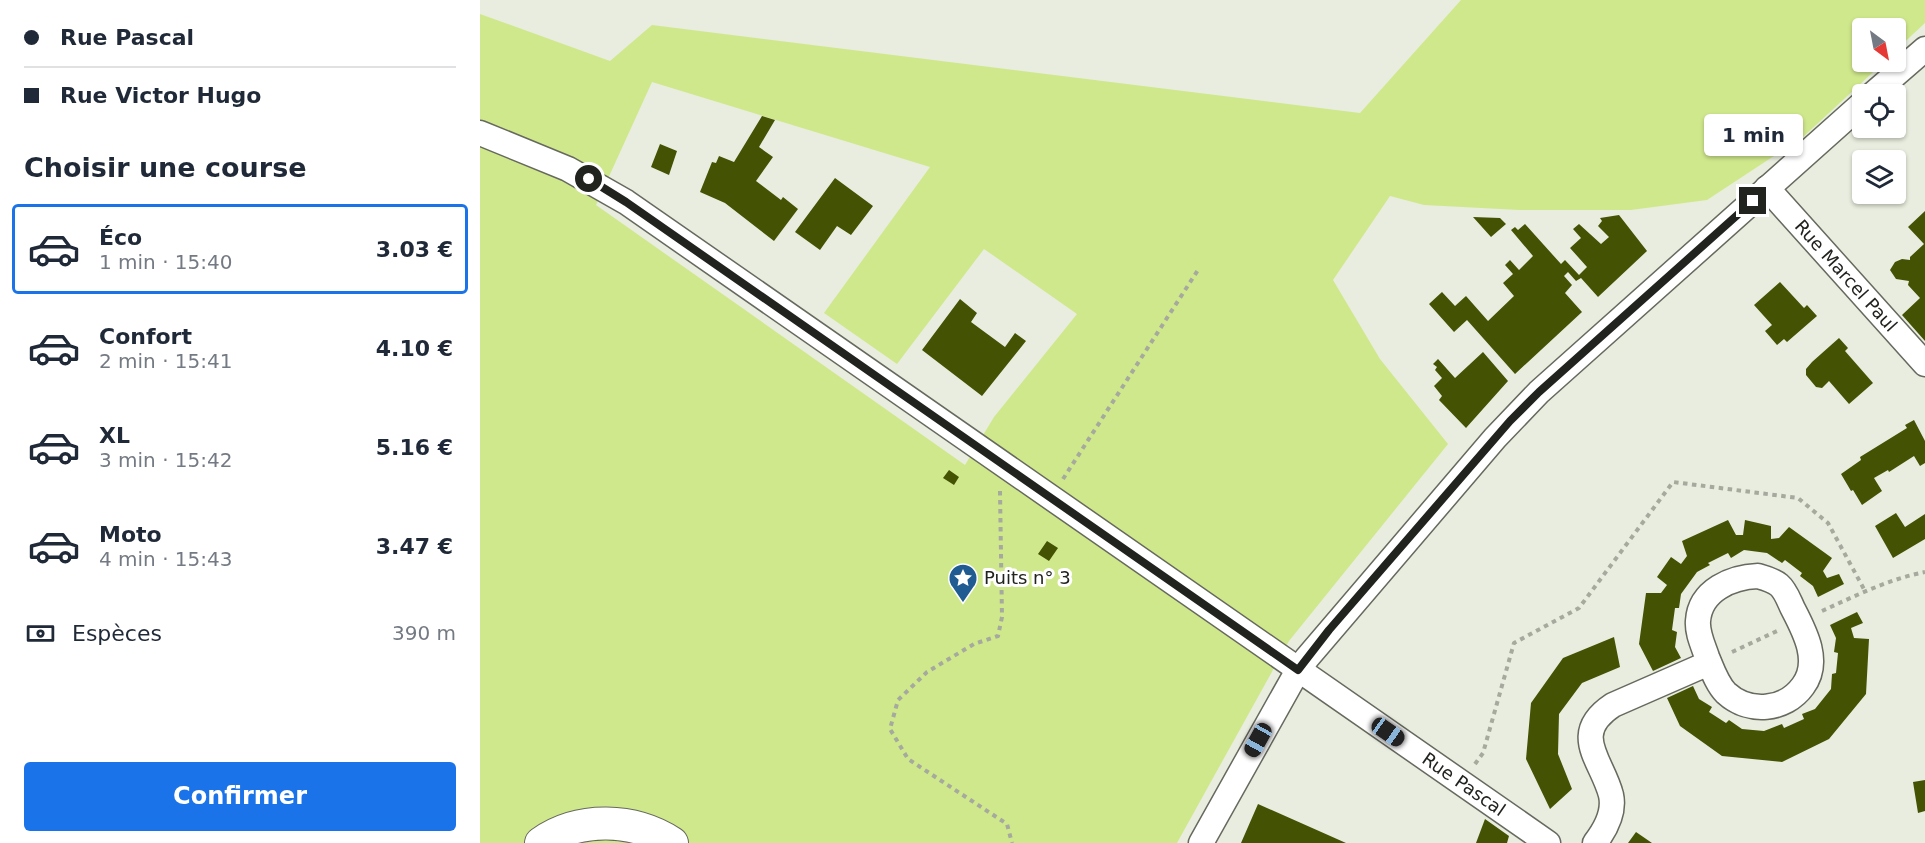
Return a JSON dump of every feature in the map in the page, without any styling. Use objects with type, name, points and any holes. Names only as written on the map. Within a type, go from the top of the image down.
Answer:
[{"type":"street","points":[[1885,84],[1925,49]]},
{"type":"street","points":[[1201,843],[1298,670],[1329,630],[1510,421],[1539,392],[1852,113]]},
{"type":"street","name":"Rue Pascal","points":[[480,133],[568,169],[626,202],[1548,843]]},
{"type":"street","name":"Rue Marcel Paul","points":[[1767,188],[1925,364]]},
{"type":"street","points":[[1748,576],[1768,579],[1782,588],[1799,621],[1811,653],[1809,674],[1805,685],[1779,705],[1765,708],[1744,704],[1725,692],[1709,663],[1698,630],[1698,620],[1700,610],[1714,591],[1737,578],[1748,576]]},
{"type":"street","points":[[1595,843],[1610,817],[1612,806],[1611,796],[1592,751],[1592,728],[1596,720],[1613,705],[1709,663]]},
{"type":"street","points":[[541,843],[581,825],[600,823],[637,828],[654,833],[672,843]]},
{"type":"path","points":[[1051,497],[1198,270]]},
{"type":"path","points":[[999,460],[1002,618],[998,636],[974,644],[927,672],[898,700],[890,729],[908,759],[1007,824],[1012,843]]},
{"type":"path","points":[[1461,782],[1483,753],[1514,643],[1579,608],[1673,482],[1798,498],[1828,523],[1865,591]]},
{"type":"green space","points":[[1461,0],[1925,0],[1925,23],[1906,41],[1906,18],[1852,18],[1852,72],[1873,72],[1860,84],[1852,84],[1852,92],[1803,137],[1707,200],[1631,210],[1519,210],[1424,205],[1390,196],[1333,280],[1380,359],[1448,444],[1289,641],[1177,843],[480,843],[480,14],[610,61],[652,25],[1360,113]],"holes":[[[652,82],[930,167],[824,313],[897,364],[984,249],[1077,314],[994,417],[965,465],[596,205]]]},
{"type":"building","points":[[762,116],[775,120],[759,147],[773,157],[756,181],[781,200],[783,197],[798,209],[774,241],[725,203],[700,192],[712,162],[716,163],[719,156],[734,162]]},
{"type":"building","points":[[660,144],[677,151],[669,175],[651,167]]},
{"type":"building","points":[[835,178],[873,206],[851,235],[837,226],[820,250],[795,232]]},
{"type":"building","points":[[1925,211],[1925,341],[1902,315],[1920,298],[1908,285],[1909,281],[1896,279],[1890,270],[1895,262],[1902,259],[1910,260],[1910,257],[1924,244],[1908,227]]},
{"type":"building","points":[[1619,215],[1647,251],[1598,297],[1581,278],[1576,281],[1568,272],[1564,276],[1572,285],[1565,293],[1582,312],[1515,374],[1467,320],[1454,332],[1429,304],[1442,292],[1455,306],[1466,296],[1488,321],[1514,296],[1503,283],[1513,274],[1505,265],[1510,260],[1519,270],[1533,256],[1511,230],[1515,227],[1518,230],[1525,224],[1561,264],[1565,260],[1579,275],[1587,267],[1570,248],[1581,238],[1573,229],[1579,224],[1601,244],[1609,237],[1598,226],[1602,221],[1600,218]]},
{"type":"building","points":[[1473,217],[1500,218],[1506,224],[1491,237]]},
{"type":"building","points":[[1780,282],[1804,308],[1807,305],[1817,316],[1787,342],[1784,339],[1777,345],[1765,331],[1772,325],[1754,305]]},
{"type":"building","points":[[960,299],[977,313],[971,322],[1005,347],[1015,333],[1026,341],[982,396],[922,350]]},
{"type":"building","points":[[1839,338],[1848,348],[1845,351],[1873,383],[1849,404],[1829,381],[1822,388],[1816,387],[1806,375],[1806,369],[1812,362]]},
{"type":"building","points":[[1483,352],[1508,381],[1466,428],[1439,400],[1442,396],[1434,386],[1442,378],[1433,364],[1438,359],[1455,378]]},
{"type":"building","points":[[1914,420],[1925,441],[1925,463],[1920,466],[1914,456],[1889,472],[1888,470],[1874,478],[1882,491],[1862,505],[1841,474],[1861,460],[1860,457],[1907,428],[1905,425]]},
{"type":"building","points":[[949,470],[959,477],[954,485],[943,478]]},
{"type":"building","points":[[1896,513],[1905,527],[1925,514],[1925,539],[1893,558],[1875,526]]},
{"type":"building","points":[[1728,520],[1736,535],[1743,535],[1745,520],[1771,526],[1771,539],[1779,538],[1789,527],[1832,558],[1823,571],[1827,578],[1839,574],[1844,584],[1818,597],[1813,586],[1800,576],[1802,573],[1785,560],[1782,563],[1767,553],[1744,550],[1731,558],[1728,553],[1708,563],[1710,565],[1697,572],[1681,594],[1679,608],[1675,608],[1672,630],[1677,632],[1675,647],[1681,658],[1653,671],[1639,644],[1646,593],[1661,593],[1667,585],[1657,577],[1671,557],[1681,564],[1687,556],[1682,541]]},
{"type":"building","points":[[1047,541],[1058,548],[1049,561],[1038,554]]},
{"type":"building","points":[[1857,612],[1863,623],[1851,628],[1854,638],[1869,639],[1866,694],[1829,739],[1782,762],[1722,756],[1680,726],[1667,698],[1693,686],[1699,699],[1712,707],[1709,712],[1726,723],[1729,720],[1742,729],[1764,731],[1782,724],[1784,728],[1804,719],[1802,714],[1815,709],[1831,689],[1832,674],[1836,673],[1838,653],[1834,652],[1836,638],[1830,625]]},
{"type":"building","points":[[1614,637],[1620,667],[1582,683],[1559,714],[1558,754],[1572,789],[1550,809],[1526,759],[1531,703],[1563,658]]},
{"type":"building","points":[[1925,780],[1925,811],[1918,813],[1913,782]]},
{"type":"building","points":[[1258,804],[1346,843],[1241,843]]},
{"type":"building","points":[[1485,819],[1509,836],[1507,843],[1476,843]]},
{"type":"building","points":[[1636,832],[1652,843],[1628,843]]},
{"type":"place","name":"Puits n° 3","points":[[963,604]]},
{"type":"route","points":[[589,179],[626,202],[1298,670],[1329,630],[1510,421],[1539,392],[1753,201]]}]
